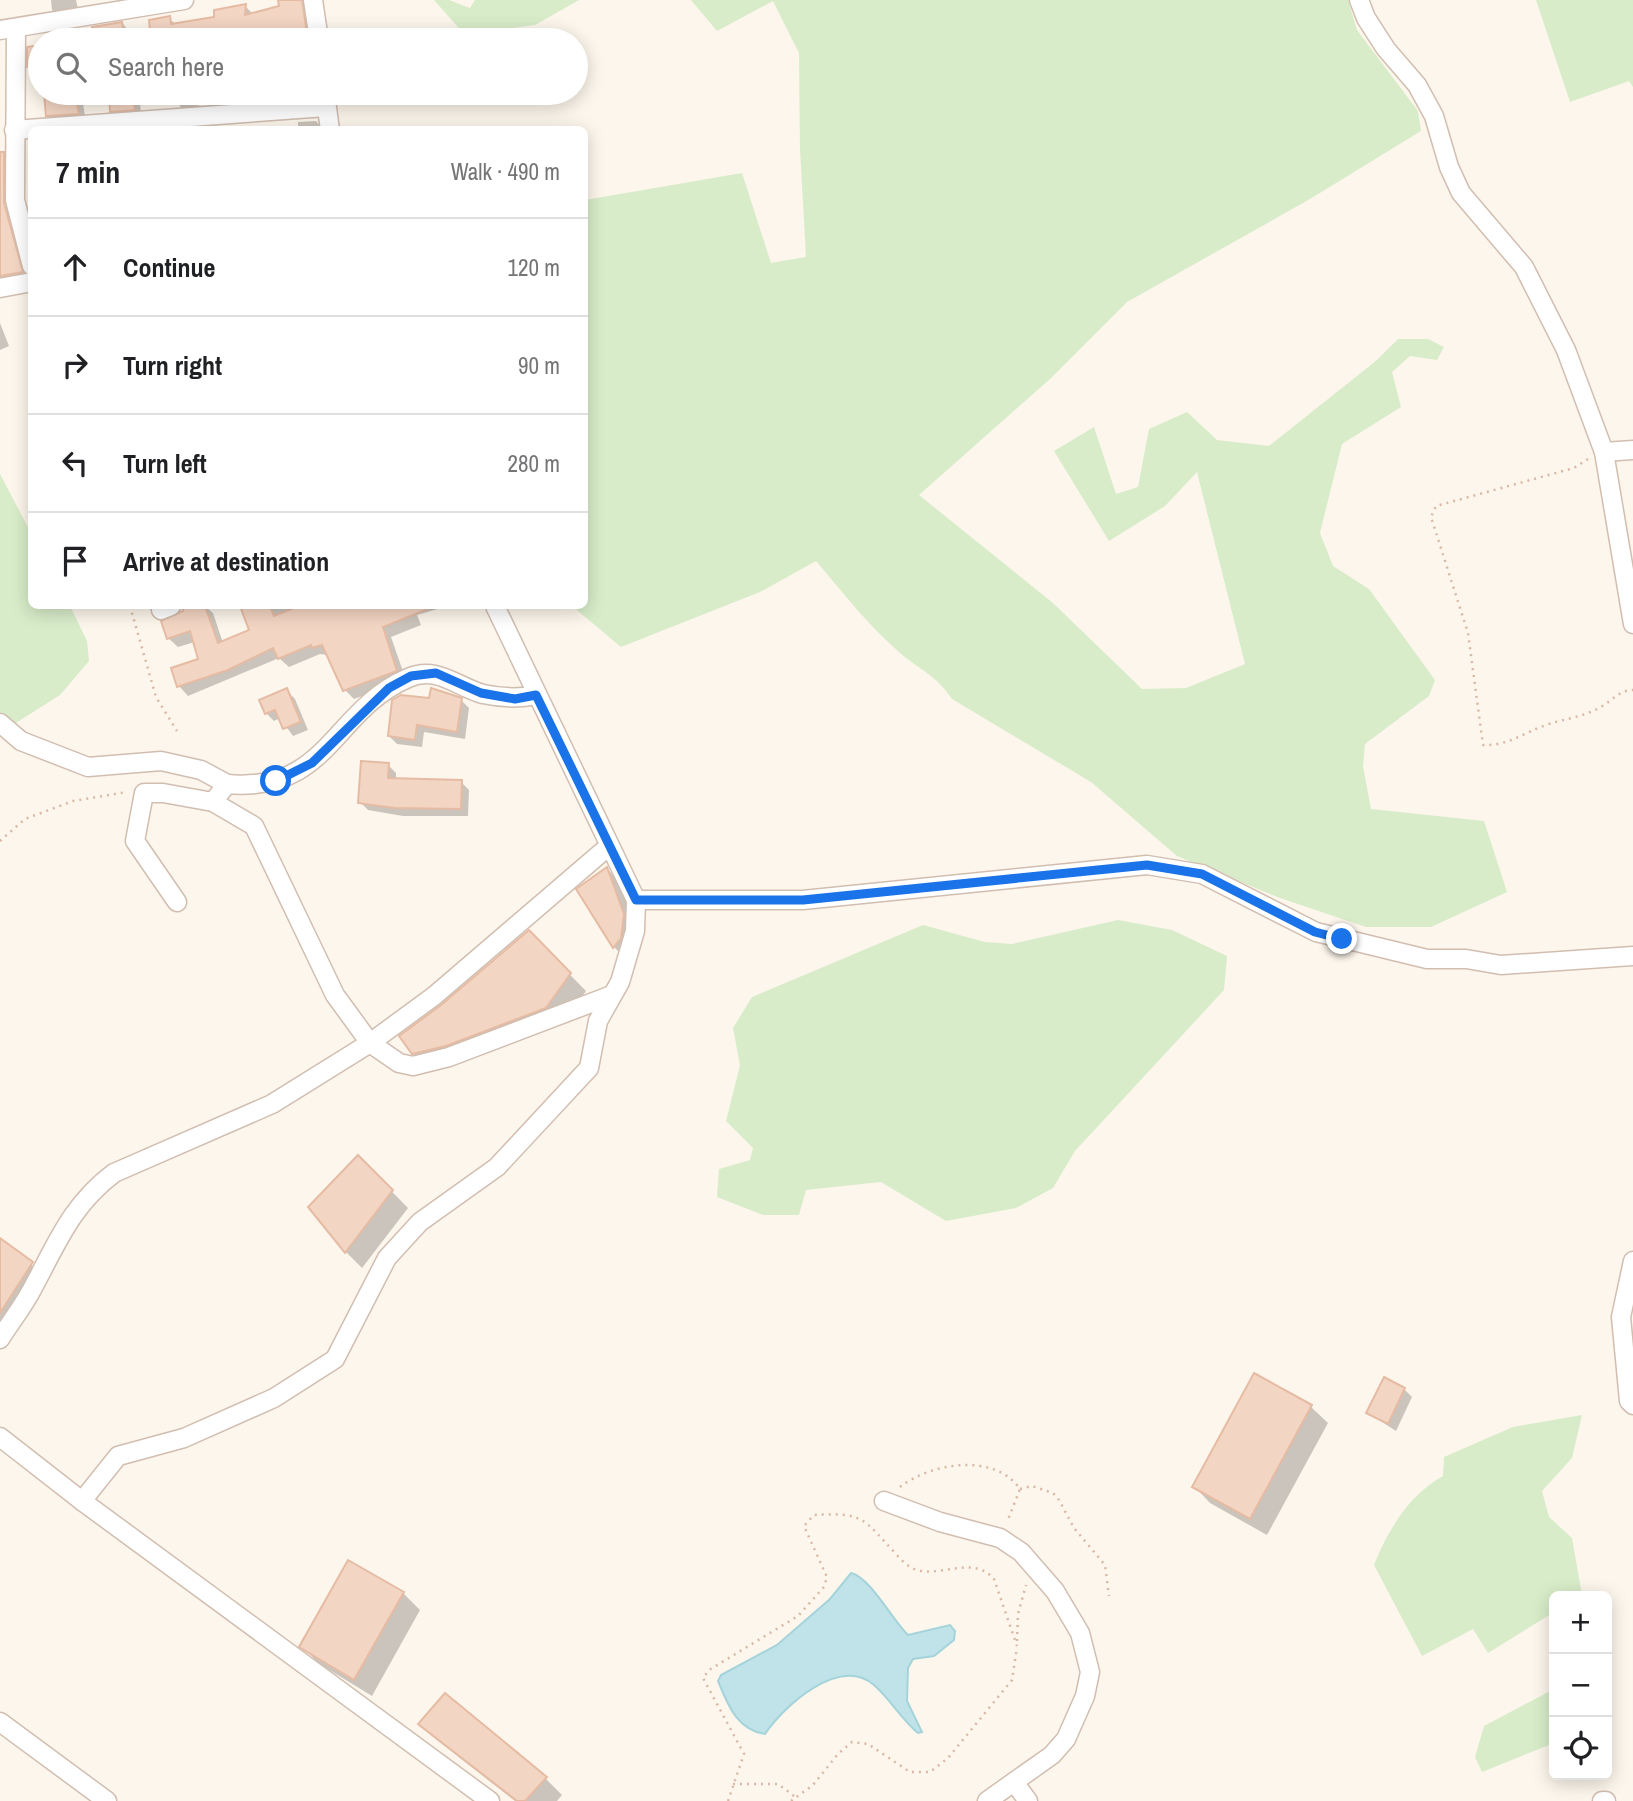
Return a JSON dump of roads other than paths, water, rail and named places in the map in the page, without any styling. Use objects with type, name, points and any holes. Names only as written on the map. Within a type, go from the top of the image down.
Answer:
[{"type":"street","points":[[28,255],[8,201],[14,130],[8,29],[184,0]]},
{"type":"street","points":[[313,0],[317,28]]},
{"type":"street","points":[[1359,0],[1366,18],[1386,49],[1417,85],[1434,116],[1448,167],[1461,193],[1524,267],[1566,350],[1604,452],[1633,624]]},
{"type":"street","points":[[55,126],[273,105]]},
{"type":"street","points":[[326,105],[329,126]]},
{"type":"street","points":[[14,130],[28,129]]},
{"type":"street","points":[[0,288],[28,283]]},
{"type":"street","points":[[1604,452],[1633,450]]},
{"type":"street","points":[[82,1501],[118,1457],[184,1438],[274,1398],[335,1359],[387,1258],[420,1222],[497,1167],[589,1068],[598,1021],[612,995],[635,931],[636,900],[496,609]]},
{"type":"street","points":[[0,723],[21,741],[88,767],[161,761],[201,770],[227,783],[251,786],[276,781],[312,763],[389,688],[411,676],[436,673],[481,693],[515,699],[536,695]]},
{"type":"street","points":[[213,802],[227,783]]},
{"type":"street","points":[[177,902],[135,841],[144,793],[163,793],[213,802],[254,826],[335,995],[370,1043],[399,1063],[413,1066],[449,1057],[612,995]]},
{"type":"street","points":[[0,1339],[30,1294],[60,1231],[94,1188],[114,1173],[272,1104],[370,1043],[434,996],[609,846]]},
{"type":"street","points":[[636,900],[803,900],[1147,865],[1202,874],[1315,932],[1427,959],[1466,958],[1501,965],[1633,956]]},
{"type":"street","points":[[1633,1261],[1621,1317],[1629,1401],[1633,1405]]},
{"type":"street","points":[[0,1437],[82,1501],[490,1801]]},
{"type":"street","points":[[884,1501],[940,1522],[1000,1538],[1021,1552],[1055,1591],[1080,1633],[1090,1672],[1085,1696],[1066,1739],[1052,1755],[987,1801]]},
{"type":"street","points":[[0,1722],[107,1801]]},
{"type":"street","points":[[1014,1782],[1028,1801]]},
{"type":"water","points":[[851,1573],[866,1582],[908,1635],[950,1625],[955,1631],[954,1640],[934,1656],[913,1659],[908,1668],[907,1701],[922,1732],[918,1733],[912,1728],[874,1685],[860,1677],[845,1676],[813,1688],[785,1711],[765,1734],[747,1727],[740,1722],[726,1699],[718,1681],[721,1675],[777,1645],[830,1599]]}]
